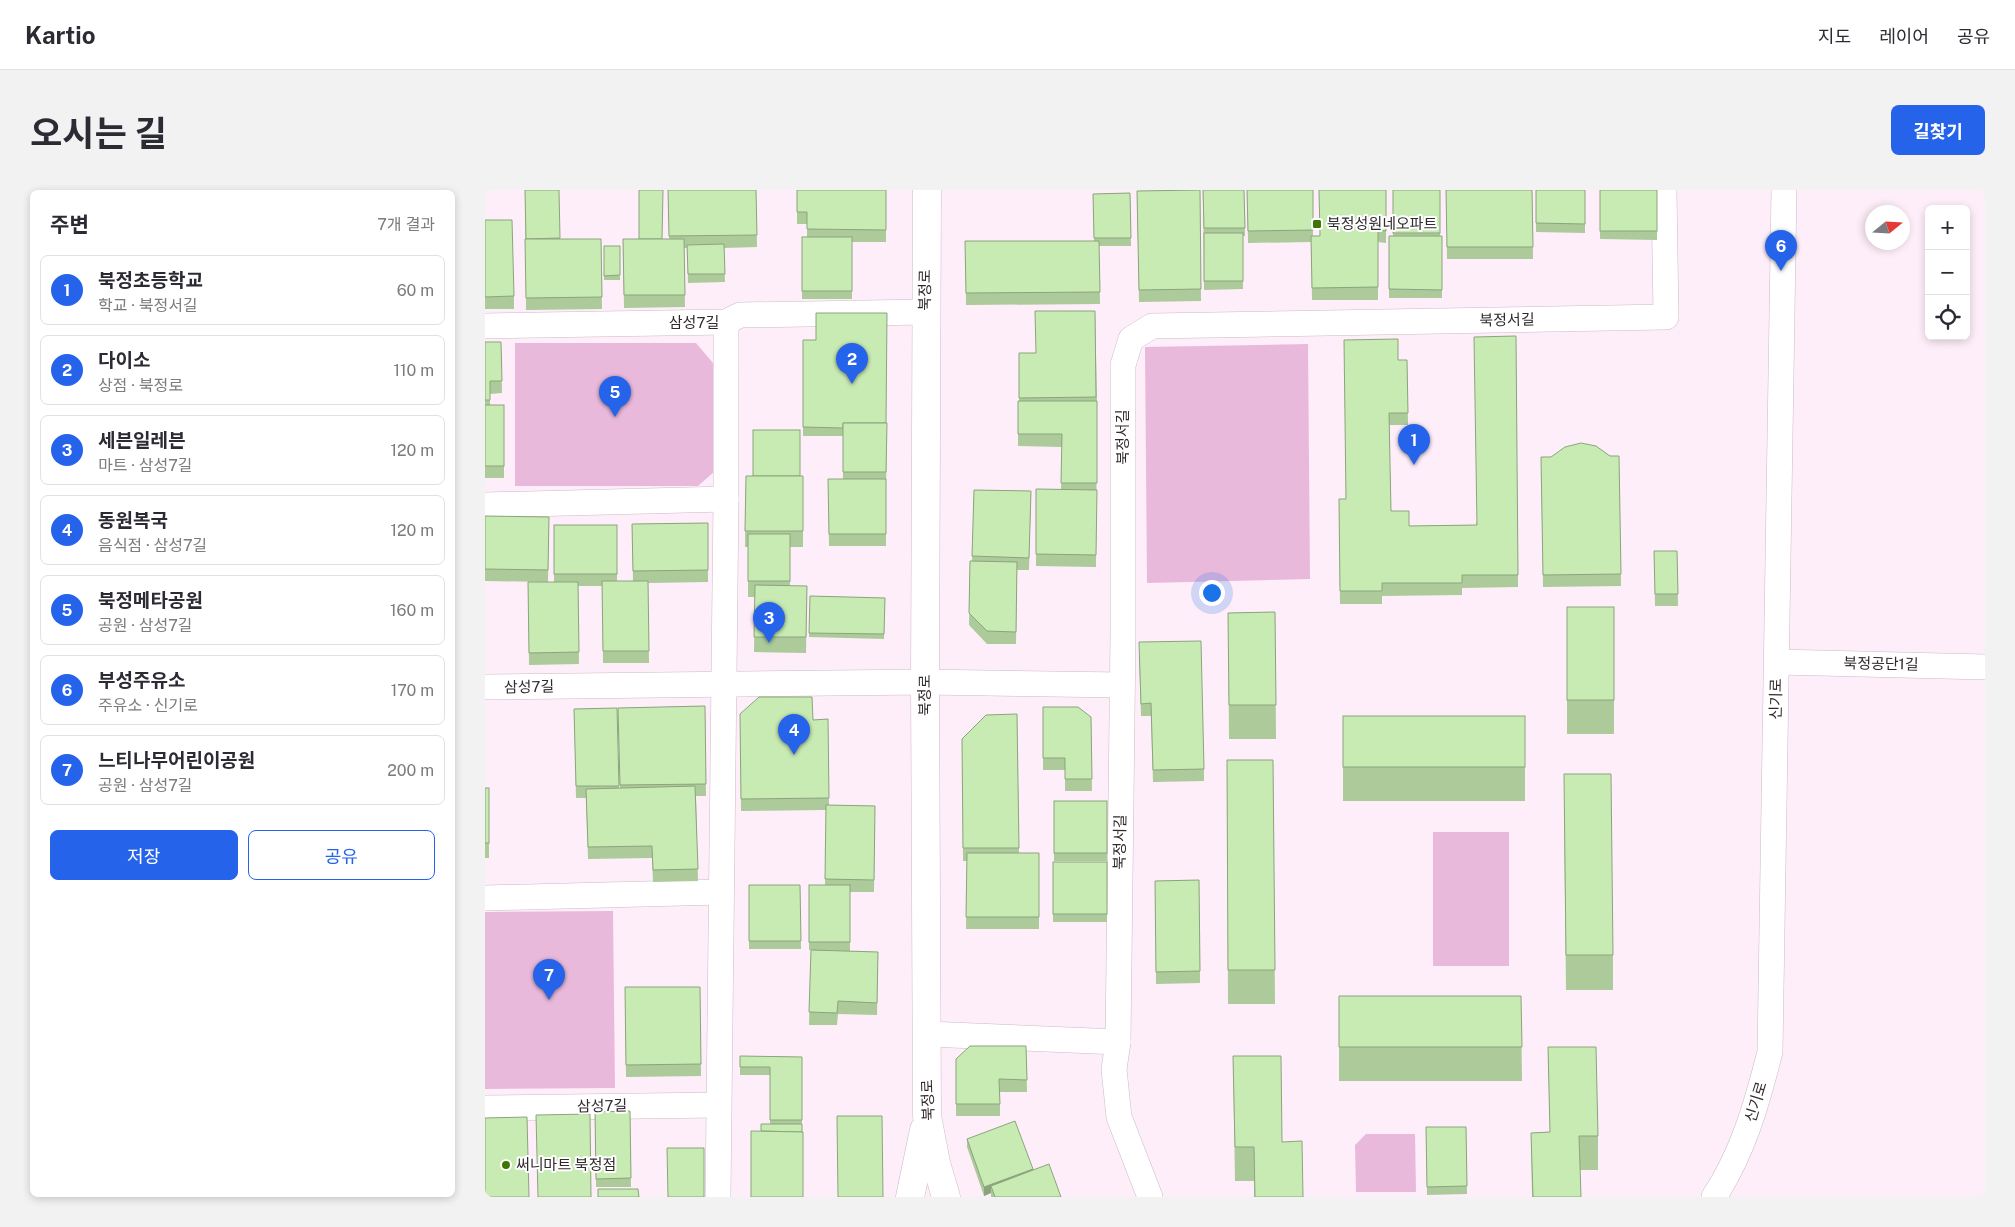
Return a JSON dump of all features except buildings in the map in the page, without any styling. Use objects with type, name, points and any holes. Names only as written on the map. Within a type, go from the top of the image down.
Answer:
[{"type":"street","name":"북정로","points":[[927,190],[925,312],[927,1116],[936,1163],[947,1197]]},
{"type":"street","name":"북정서길","points":[[1150,1197],[1119,1117],[1114,1069],[1118,1042],[1123,365],[1131,339],[1152,326],[1666,317],[1664,190]]},
{"type":"street","name":"신기로","points":[[1714,1197],[1726,1179],[1745,1136],[1759,1098],[1770,1052],[1784,190]]},
{"type":"street","points":[[726,322],[740,315],[925,312]]},
{"type":"street","name":"삼성7길","points":[[485,326],[726,322],[726,499],[718,1197]]},
{"type":"street","points":[[485,505],[726,499]]},
{"type":"street","name":"북정공단1길","points":[[1777,662],[1985,666]]},
{"type":"street","points":[[724,684],[925,682],[1122,685]]},
{"type":"street","name":"삼성7길","points":[[485,687],[724,684]]},
{"type":"street","points":[[485,898],[721,892]]},
{"type":"street","points":[[927,1034],[1118,1042]]},
{"type":"street","name":"삼성7길","points":[[485,1108],[718,1105]]},
{"type":"street","points":[[910,1197],[927,1116]]},
{"type":"shaded area","points":[[515,343],[696,343],[713,363],[715,471],[698,486],[515,486]]},
{"type":"shaded area","points":[[1308,344],[1310,579],[1147,583],[1145,347]]},
{"type":"shaded area","points":[[1433,832],[1509,832],[1509,966],[1433,966]]},
{"type":"shaded area","points":[[613,911],[615,1088],[485,1089],[485,912]]},
{"type":"shaded area","points":[[1366,1134],[1415,1134],[1416,1192],[1356,1192],[1355,1145]]},
{"type":"place","name":"북정성원네오파트","points":[[1317,224]]},
{"type":"place","name":"부성주유소","points":[[1781,271]]},
{"type":"place","name":"다이소","points":[[852,384]]},
{"type":"place","name":"북정메타공원","points":[[615,417]]},
{"type":"place","name":"북정초등학교","points":[[1414,465]]},
{"type":"place","name":"세븐일레븐","points":[[769,643]]},
{"type":"place","name":"동원복국","points":[[794,755]]},
{"type":"place","name":"느티나무어린이공원","points":[[549,1000]]},
{"type":"place","name":"써니마트 북정점","points":[[506,1165]]}]
